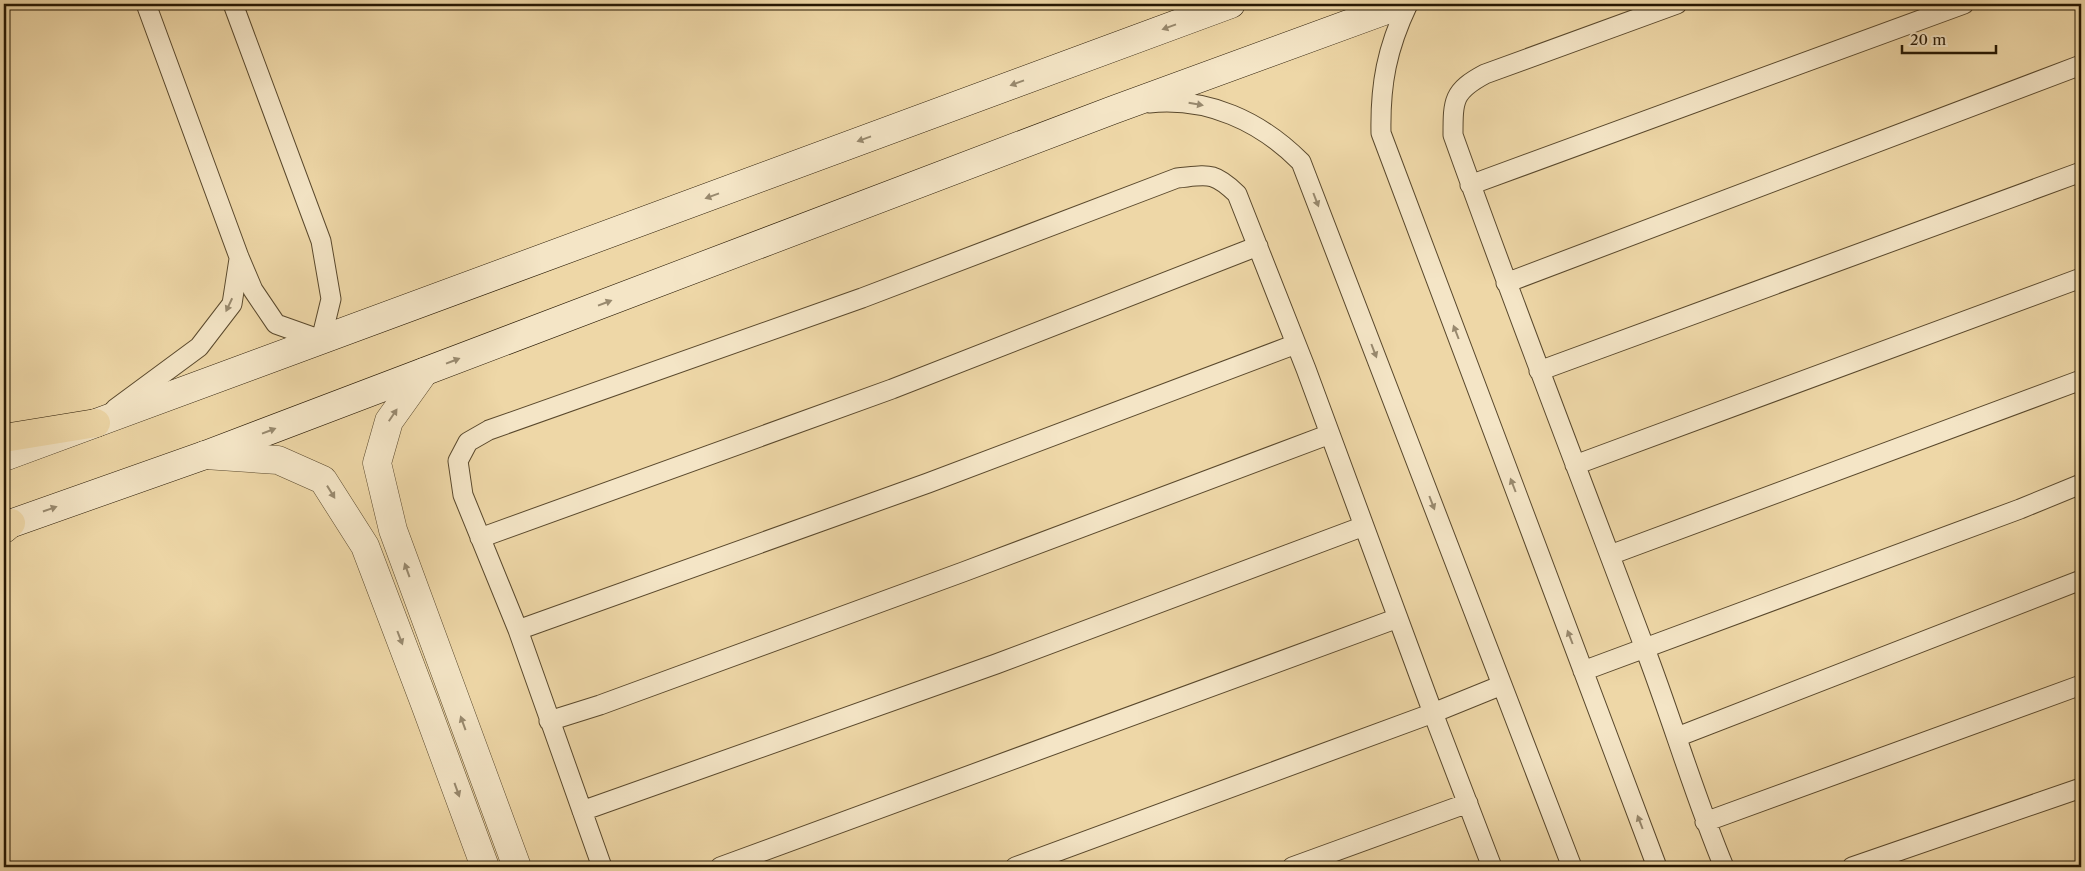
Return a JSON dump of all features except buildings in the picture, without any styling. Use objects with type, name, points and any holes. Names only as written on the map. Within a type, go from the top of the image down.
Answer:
[{"type":"main road","points":[[4,438],[96,423]]},
{"type":"street","points":[[4,457],[1231,4]]},
{"type":"street","points":[[6,526],[206,455],[1113,110],[1403,4]]},
{"type":"street","points":[[424,372],[389,421],[377,463],[392,530],[516,867]]},
{"type":"street","points":[[206,455],[278,460],[323,480],[365,546],[485,867]]},
{"type":"lane","points":[[146,4],[239,257],[253,290],[276,324],[321,340],[331,299],[321,241],[233,4]]},
{"type":"lane","points":[[1408,4],[1391,44],[1385,66],[1382,88],[1381,133],[1657,867]]},
{"type":"lane","points":[[1677,4],[1485,74],[1466,84],[1453,106],[1453,135],[1506,283],[1645,648],[1705,822],[1724,867]]},
{"type":"lane","points":[[1470,185],[1964,4]]},
{"type":"lane","points":[[1506,283],[2081,65]]},
{"type":"lane","points":[[1113,110],[1139,104],[1165,102],[1191,103],[1216,108],[1263,129],[1283,144],[1301,162],[1572,867]]},
{"type":"lane","points":[[1539,371],[2081,172]]},
{"type":"lane","points":[[602,867],[518,630],[463,495],[458,461],[468,442],[489,430],[862,298],[1177,178],[1210,175],[1224,181],[1237,194],[1296,344],[1492,867]]},
{"type":"lane","points":[[480,538],[892,389],[1258,246]]},
{"type":"lane","points":[[96,423],[199,346],[232,304],[239,257]]},
{"type":"lane","points":[[1575,465],[2081,278]]},
{"type":"lane","points":[[518,630],[937,480],[1296,344]]},
{"type":"lane","points":[[1610,555],[2081,380]]},
{"type":"lane","points":[[549,721],[600,705],[945,579],[1330,434]]},
{"type":"lane","points":[[1583,671],[2020,509],[2081,484]]},
{"type":"lane","points":[[582,811],[996,664],[1364,526]]},
{"type":"lane","points":[[1677,737],[2081,580]]},
{"type":"lane","points":[[720,867],[1398,618]]},
{"type":"lane","points":[[1015,867],[1433,713],[1502,685]]},
{"type":"lane","points":[[1705,822],[2081,685]]},
{"type":"lane","points":[[1852,867],[2081,788]]},
{"type":"lane","points":[[1292,867],[1468,803]]}]
